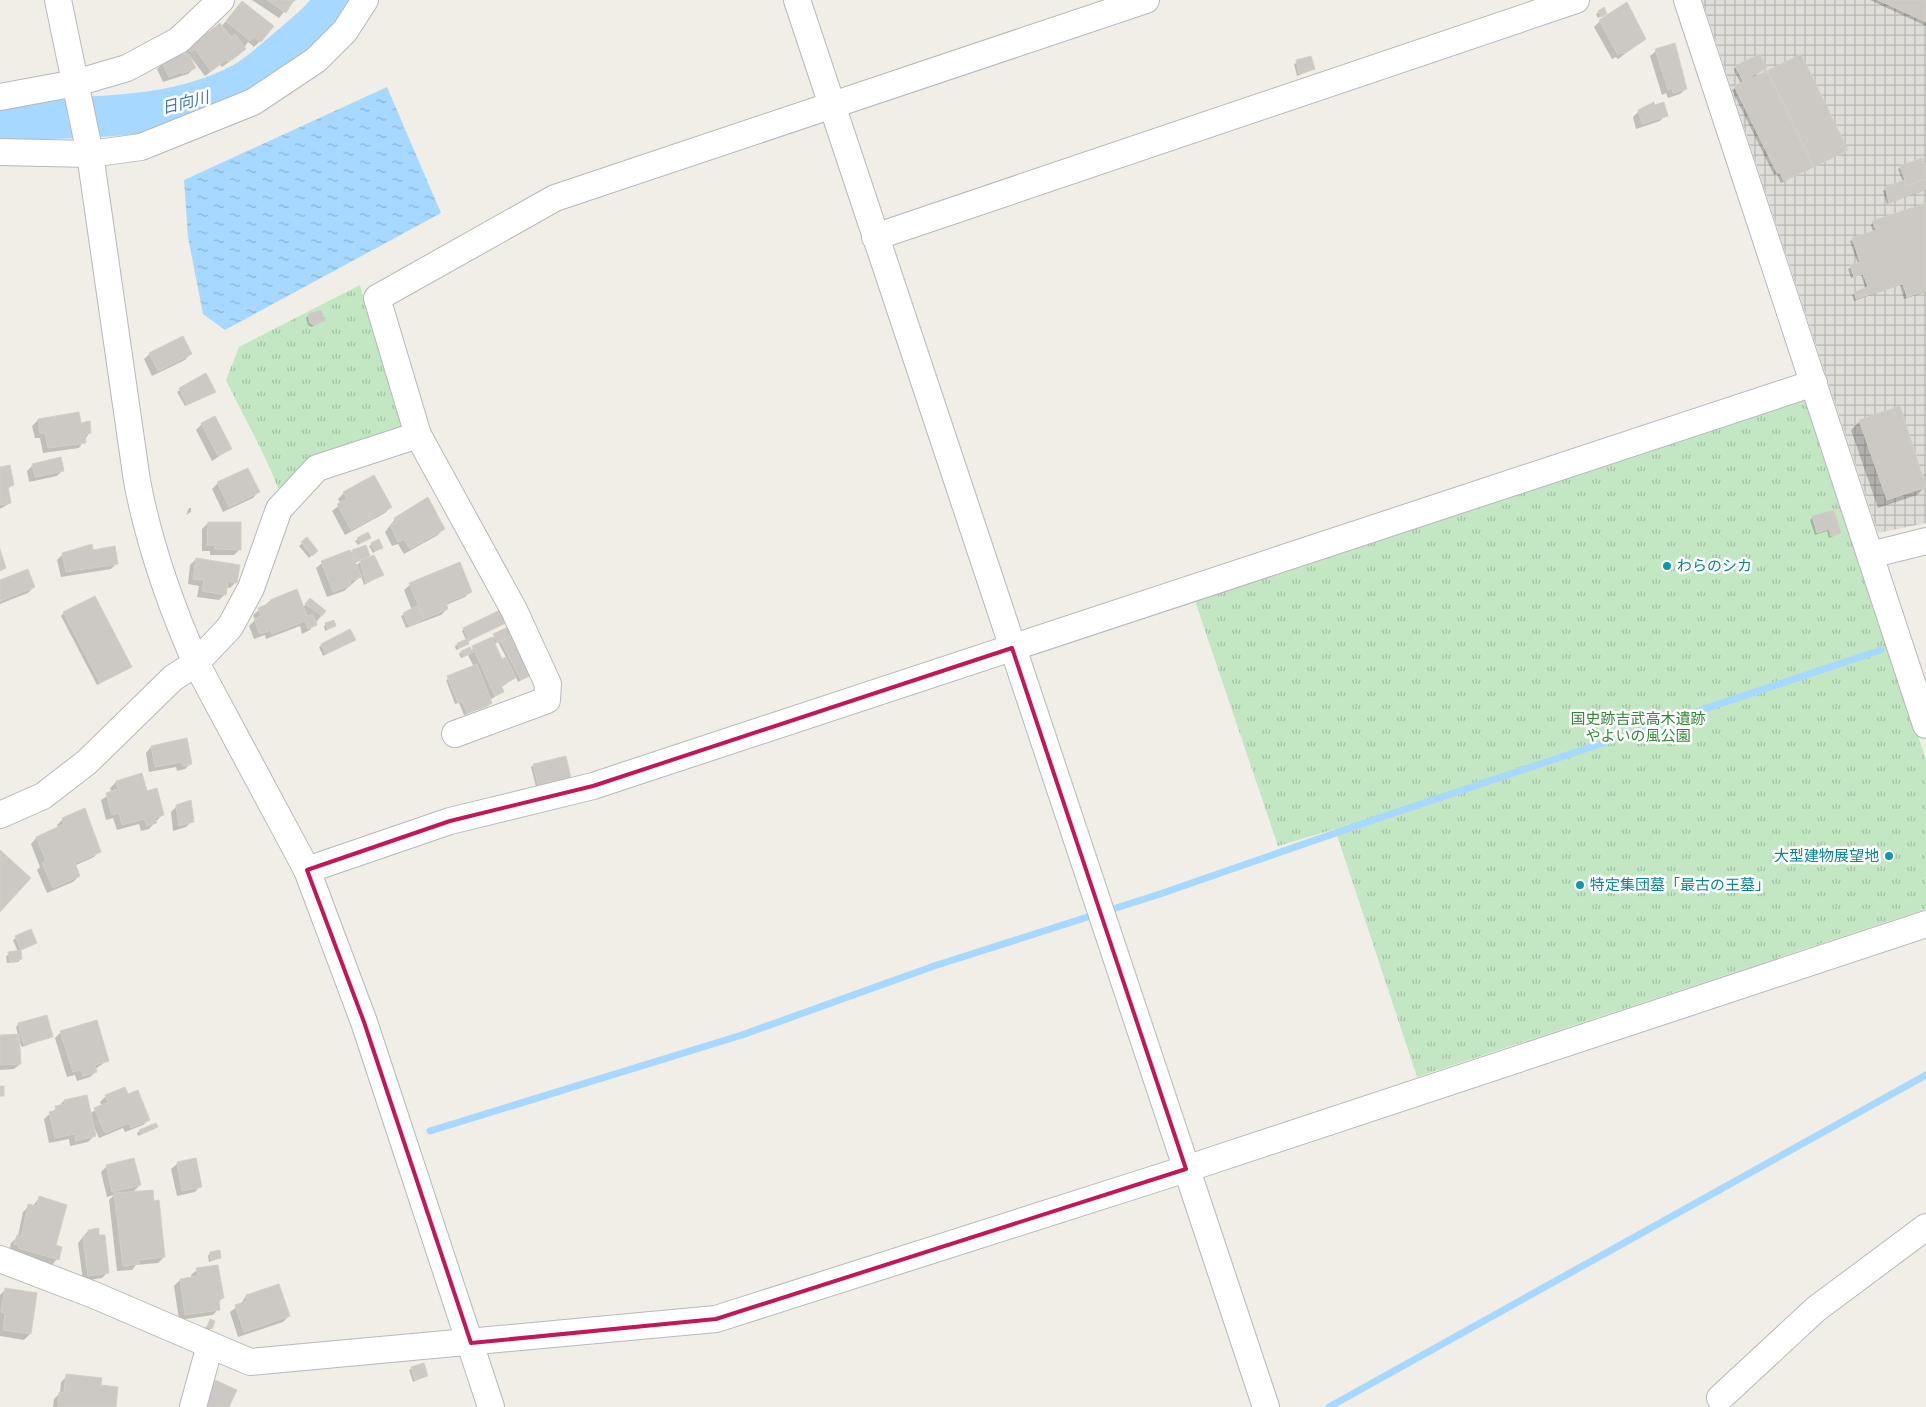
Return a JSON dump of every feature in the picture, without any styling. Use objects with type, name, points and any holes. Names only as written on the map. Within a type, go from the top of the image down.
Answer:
[{"type":"street","points":[[58,0],[89,145],[137,481],[147,531],[180,627],[196,663],[308,870],[364,1022],[491,1407]]},
{"type":"street","points":[[0,98],[77,89],[127,68],[179,40],[221,0]]},
{"type":"street","points":[[0,152],[89,145],[141,147],[253,102],[316,60],[345,31],[365,0]]},
{"type":"street","points":[[797,0],[1266,1407]]},
{"type":"street","points":[[455,734],[546,700],[548,684],[514,610],[418,435],[377,298],[555,198],[1146,0]]},
{"type":"street","points":[[875,237],[1576,0]]},
{"type":"street","points":[[1687,0],[1926,725]]},
{"type":"street","points":[[308,870],[450,821],[593,786],[1814,384]]},
{"type":"street","points":[[0,814],[42,796],[87,762],[173,678],[196,663],[230,627],[251,588],[279,509],[317,468],[418,435]]},
{"type":"street","points":[[1870,555],[1926,541]]},
{"type":"street","points":[[0,1259],[94,1295],[250,1362],[716,1319],[1186,1169],[1926,924]]},
{"type":"street","points":[[1719,1404],[1816,1309],[1926,1227]]},
{"type":"street","points":[[193,1407],[210,1345]]},
{"type":"highlighted area","points":[[1012,648],[1186,1169],[716,1319],[471,1343],[364,1022],[307,870],[450,821],[593,786]]},
{"type":"shaded area","points":[[1702,0],[1926,0],[1926,523],[1878,533]]},
{"type":"green space","points":[[360,285],[371,325],[403,417],[399,434],[285,487],[278,488],[260,447],[226,380],[239,347]]},
{"type":"green space","name":"国史跡吉武高木遺跡 やよいの風公園","points":[[1798,396],[1809,404],[1926,760],[1926,909],[1417,1077],[1335,829],[1278,846],[1194,598]]},
{"type":"water","points":[[387,87],[441,213],[225,330],[203,314],[188,237],[184,180]]},
{"type":"building","points":[[267,0],[294,0],[286,13]]},
{"type":"building","points":[[1878,0],[1926,0],[1926,22]]},
{"type":"building","points":[[242,1],[274,26],[261,42],[254,37],[250,41],[226,21]]},
{"type":"building","points":[[1627,2],[1646,39],[1624,54],[1622,52],[1618,55],[1599,20]]},
{"type":"building","points":[[1604,7],[1607,14],[1601,17],[1598,11]]},
{"type":"building","points":[[220,23],[231,37],[235,34],[246,49],[211,71],[195,49],[191,52],[188,48]]},
{"type":"building","points":[[1675,43],[1687,89],[1673,93],[1672,88],[1668,90],[1655,49]]},
{"type":"building","points":[[181,53],[189,54],[196,68],[169,77],[162,62]]},
{"type":"building","points":[[1760,54],[1767,68],[1743,81],[1735,66]]},
{"type":"building","points":[[1801,54],[1848,150],[1814,167],[1767,71]]},
{"type":"building","points":[[1311,56],[1315,69],[1299,74],[1296,60]]},
{"type":"building","points":[[1767,71],[1814,167],[1784,181],[1779,172],[1777,173],[1734,86]]},
{"type":"building","points":[[1654,102],[1655,105],[1664,102],[1668,116],[1642,124],[1638,110]]},
{"type":"building","points":[[1922,158],[1926,168],[1926,179],[1907,186],[1900,166]]},
{"type":"building","points":[[1926,179],[1926,189],[1889,203],[1885,187],[1905,180],[1907,186]]},
{"type":"building","points":[[1926,203],[1926,291],[1907,297],[1903,284],[1856,299],[1854,292],[1868,287],[1863,274],[1854,277],[1850,265],[1860,262],[1852,238],[1876,230],[1872,221]]},
{"type":"building","points":[[321,310],[325,321],[314,325],[310,323],[308,314]]},
{"type":"building","points":[[183,336],[192,354],[158,371],[149,353]]},
{"type":"building","points":[[206,373],[216,392],[187,405],[179,388]]},
{"type":"building","points":[[1900,406],[1926,487],[1887,500],[1859,420]]},
{"type":"building","points":[[79,412],[81,423],[90,421],[91,433],[85,434],[86,443],[48,448],[45,433],[40,433],[38,419]]},
{"type":"building","points":[[215,416],[232,449],[218,456],[201,423]]},
{"type":"building","points":[[61,457],[64,471],[35,477],[32,464]]},
{"type":"building","points":[[10,465],[14,485],[8,487],[11,503],[0,505],[0,467]]},
{"type":"building","points":[[248,468],[260,492],[229,507],[217,482]]},
{"type":"building","points":[[374,475],[392,507],[351,530],[337,504],[347,499],[343,492]]},
{"type":"building","points":[[428,497],[445,529],[410,549],[404,539],[398,542],[390,525],[396,522],[394,518]]},
{"type":"building","points":[[1834,510],[1841,533],[1831,536],[1829,529],[1817,533],[1812,516]]},
{"type":"building","points":[[208,522],[241,522],[241,550],[215,549],[215,545],[207,545]]},
{"type":"building","points":[[368,532],[371,538],[361,543],[357,538]]},
{"type":"building","points":[[307,537],[318,551],[312,556],[301,542]]},
{"type":"building","points":[[379,539],[383,548],[375,551],[371,543]]},
{"type":"building","points":[[92,544],[93,550],[115,546],[118,564],[66,572],[62,553]]},
{"type":"building","points":[[366,545],[370,556],[356,561],[352,550]]},
{"type":"building","points":[[0,549],[6,568],[0,571]]},
{"type":"building","points":[[350,550],[362,577],[350,581],[351,585],[333,592],[321,561]]},
{"type":"building","points":[[374,555],[384,575],[366,583],[360,561]]},
{"type":"building","points":[[196,558],[240,565],[237,583],[228,581],[226,595],[202,591],[204,580],[193,579]]},
{"type":"building","points":[[460,562],[472,592],[446,603],[448,609],[424,619],[409,583]]},
{"type":"building","points":[[28,569],[35,587],[0,601],[0,580]]},
{"type":"building","points":[[297,589],[307,616],[313,614],[317,625],[308,629],[305,621],[272,634],[271,630],[260,634],[254,619],[261,616],[258,608],[271,603],[270,600]]},
{"type":"building","points":[[95,596],[132,667],[100,683],[63,612]]},
{"type":"building","points":[[310,598],[326,611],[322,616],[305,604]]},
{"type":"building","points":[[418,605],[424,619],[409,626],[403,613]]},
{"type":"building","points":[[500,610],[506,623],[469,640],[463,628]]},
{"type":"building","points":[[334,620],[336,626],[328,629],[325,623]]},
{"type":"building","points":[[508,627],[512,636],[497,643],[493,634]]},
{"type":"building","points":[[350,629],[356,640],[326,654],[321,644]]},
{"type":"building","points":[[512,636],[532,675],[521,680],[501,642]]},
{"type":"building","points":[[492,637],[502,659],[506,657],[516,678],[501,685],[504,692],[495,696],[472,646]]},
{"type":"building","points":[[467,639],[469,644],[459,648],[457,643]]},
{"type":"building","points":[[470,647],[473,652],[463,657],[461,651]]},
{"type":"building","points":[[477,664],[492,703],[467,713],[462,701],[458,703],[447,676]]},
{"type":"building","points":[[187,738],[192,764],[183,766],[182,762],[155,767],[151,746]]},
{"type":"building","points":[[566,756],[571,778],[538,785],[533,764]]},
{"type":"building","points":[[142,773],[147,791],[157,788],[164,815],[155,818],[157,823],[147,826],[144,819],[122,825],[119,813],[112,815],[106,793],[118,789],[116,781]]},
{"type":"building","points":[[191,800],[194,822],[179,826],[176,805]]},
{"type":"building","points":[[85,808],[101,852],[75,863],[80,876],[53,888],[42,863],[46,861],[36,837],[64,824],[62,818]]},
{"type":"building","points":[[0,850],[31,878],[0,912]]},
{"type":"building","points":[[31,929],[37,943],[21,950],[15,936]]},
{"type":"building","points":[[21,950],[22,959],[10,962],[8,952]]},
{"type":"building","points":[[47,1015],[53,1037],[24,1045],[18,1023]]},
{"type":"building","points":[[97,1020],[109,1061],[95,1065],[97,1072],[83,1076],[81,1070],[73,1072],[60,1031]]},
{"type":"building","points":[[19,1034],[21,1064],[0,1065],[0,1035]]},
{"type":"building","points":[[0,1086],[4,1086],[4,1096],[0,1096]]},
{"type":"building","points":[[125,1087],[128,1094],[138,1090],[150,1120],[131,1128],[129,1123],[105,1133],[94,1108],[108,1102],[105,1095]]},
{"type":"building","points":[[87,1095],[96,1136],[76,1141],[75,1134],[55,1138],[49,1112],[56,1110],[55,1106],[65,1104],[64,1100]]},
{"type":"building","points":[[156,1123],[158,1127],[141,1134],[139,1130]]},
{"type":"building","points":[[134,1158],[141,1185],[112,1192],[106,1165]]},
{"type":"building","points":[[196,1158],[202,1187],[182,1191],[177,1162]]},
{"type":"building","points":[[153,1190],[154,1201],[159,1200],[165,1257],[139,1260],[139,1264],[123,1266],[114,1193]]},
{"type":"building","points":[[39,1196],[67,1205],[56,1245],[62,1247],[59,1260],[18,1248],[19,1245],[14,1244],[17,1235],[21,1237],[28,1204],[37,1206]]},
{"type":"building","points":[[99,1228],[99,1235],[105,1235],[109,1273],[88,1276],[83,1236],[88,1236],[88,1230]]},
{"type":"building","points":[[220,1250],[221,1258],[211,1260],[210,1252]]},
{"type":"building","points":[[218,1265],[224,1298],[219,1298],[220,1310],[185,1315],[180,1279],[198,1276],[196,1268]]},
{"type":"building","points":[[279,1284],[290,1316],[244,1332],[235,1305],[247,1301],[246,1295]]},
{"type":"building","points":[[5,1288],[37,1293],[31,1334],[3,1330],[5,1313],[1,1312]]},
{"type":"building","points":[[210,1319],[215,1321],[212,1329],[207,1327]]},
{"type":"building","points":[[424,1363],[428,1376],[415,1380],[411,1367]]},
{"type":"building","points":[[66,1374],[102,1378],[101,1385],[118,1387],[116,1407],[58,1407],[59,1392],[64,1393]]},
{"type":"building","points":[[215,1380],[237,1390],[229,1407],[202,1407]]},
{"type":"waterway","name":"日向川","points":[[0,121],[124,115],[185,105],[215,96],[243,83],[261,71],[314,26],[336,0]]},
{"type":"waterway","points":[[430,1131],[742,1035],[934,966],[1160,894],[1376,819],[1881,650]]},
{"type":"waterway","points":[[1329,1407],[1926,1075]]},
{"type":"place","name":"わらのシカ","points":[[1667,566]]},
{"type":"place","name":"大型建物展望地","points":[[1889,856]]},
{"type":"place","name":"特定集団墓「最古の王墓」","points":[[1580,885]]}]
